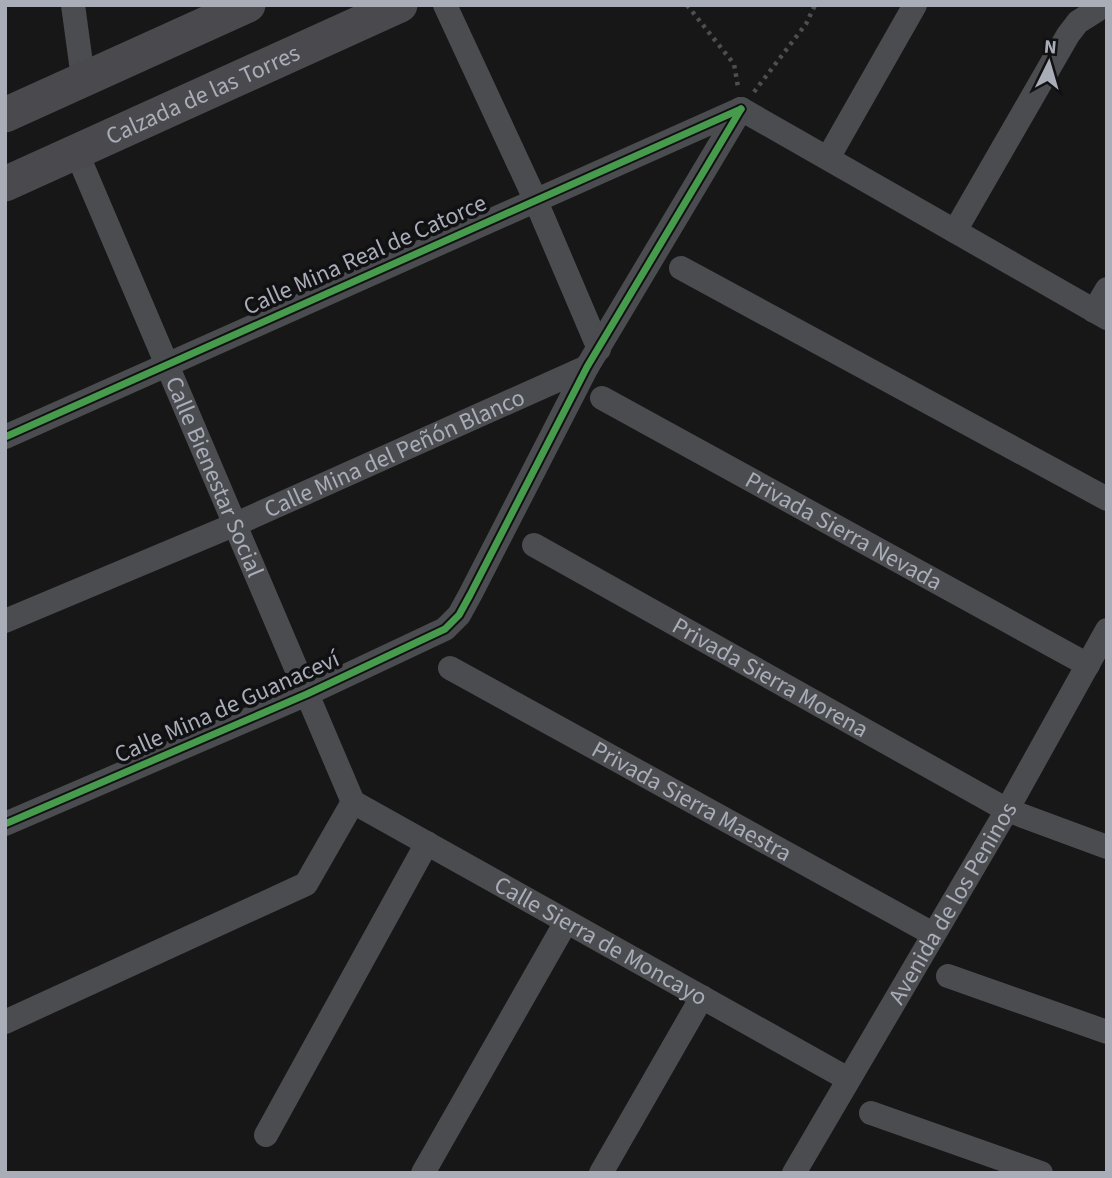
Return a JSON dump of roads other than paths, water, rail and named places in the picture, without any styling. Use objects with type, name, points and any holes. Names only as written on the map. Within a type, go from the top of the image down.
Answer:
[{"type":"street","points":[[73,5],[83,78]]},
{"type":"street","points":[[5,114],[248,5]]},
{"type":"street","name":"Calzada de las Torres","points":[[5,184],[400,5]]},
{"type":"street","points":[[445,5],[535,200],[593,358]]},
{"type":"street","points":[[828,158],[915,5]]},
{"type":"street","points":[[955,231],[1068,35],[1078,22],[1097,10]]},
{"type":"street","points":[[593,358],[741,109],[1100,315],[1107,289]]},
{"type":"street","name":"Calle Mina Real de Catorce","points":[[5,437],[741,109]]},
{"type":"street","name":"Calle Bienestar Social","points":[[76,151],[353,802]]},
{"type":"street","points":[[681,268],[1107,499]]},
{"type":"street","name":"Calle Mina del Peñón Blanco","points":[[5,621],[236,524],[593,358]]},
{"type":"street","name":"Calle Mina de Guanaceví","points":[[5,824],[307,694],[445,629],[459,615],[593,358]]},
{"type":"street","name":"Privada Sierra Nevada","points":[[602,398],[1088,664]]},
{"type":"street","name":"Privada Sierra Morena","points":[[534,545],[1007,810],[1107,847]]},
{"type":"street","name":"Avenida de los Peninos","points":[[794,1173],[1007,810],[1107,630]]},
{"type":"street","name":"Privada Sierra Maestra","points":[[450,668],[933,934]]},
{"type":"street","points":[[5,1021],[306,884],[353,802]]},
{"type":"street","name":"Calle Sierra de Moncayo","points":[[353,802],[848,1079]]},
{"type":"street","points":[[266,1135],[427,843]]},
{"type":"street","points":[[423,1173],[566,922]]},
{"type":"street","points":[[948,976],[1107,1032]]},
{"type":"street","points":[[601,1173],[702,998]]},
{"type":"street","points":[[871,1113],[1041,1173]]}]
